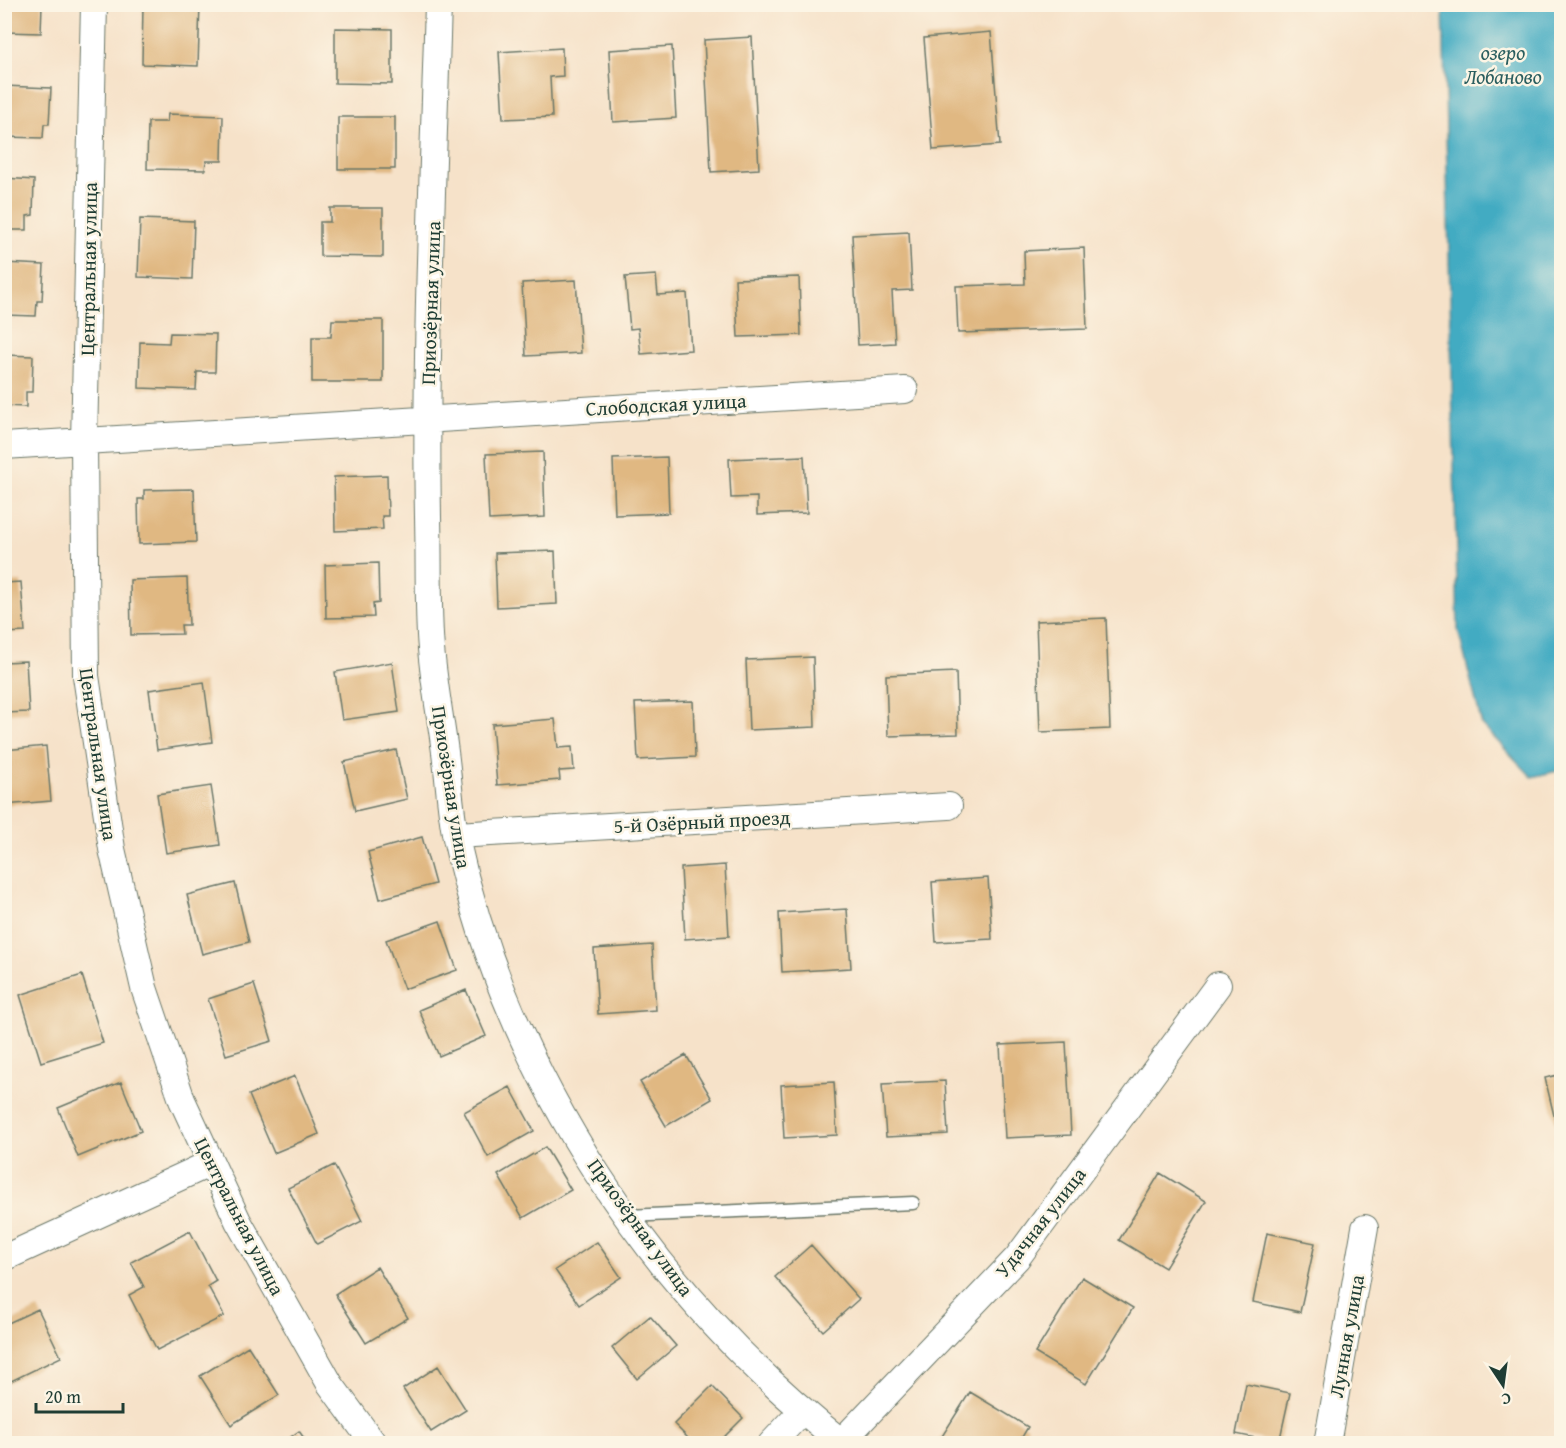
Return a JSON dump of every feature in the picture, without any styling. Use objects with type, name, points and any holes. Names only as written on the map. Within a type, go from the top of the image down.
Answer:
[{"type":"street","name":"Центральная улица","points":[[93,4],[84,441],[86,676],[112,849],[144,988],[182,1100],[238,1221],[330,1384],[374,1443]]},
{"type":"street","name":"Приозёрная улица","points":[[438,4],[426,418],[430,638],[456,836],[478,920],[522,1040],[577,1138],[628,1216],[680,1284],[728,1339],[802,1411],[842,1443]]},
{"type":"street","name":"Слободская улица","points":[[4,446],[905,390]]},
{"type":"street","name":"5-й Озёрный проезд","points":[[456,836],[949,806]]},
{"type":"street","name":"Удачная улица","points":[[842,1443],[1017,1258],[1218,985]]},
{"type":"street","points":[[4,1258],[211,1163]]},
{"type":"street","name":"Лунная улица","points":[[1328,1443],[1365,1228]]},
{"type":"street","points":[[771,1443],[802,1411]]},
{"type":"lane","points":[[628,1216],[913,1203]]},
{"type":"water","name":"озеро Лобаново","points":[[1443,5],[1561,5],[1562,770],[1532,777],[1482,725],[1458,630]]},
{"type":"building","points":[[4,4],[42,4],[41,33],[4,32]]},
{"type":"building","points":[[143,4],[200,4],[198,66],[142,64]]},
{"type":"building","points":[[335,28],[392,29],[392,84],[335,83]]},
{"type":"building","points":[[991,32],[1000,145],[933,150],[924,38]]},
{"type":"building","points":[[752,37],[759,169],[711,172],[704,40]]},
{"type":"building","points":[[672,46],[676,118],[613,122],[609,50]]},
{"type":"building","points":[[562,48],[563,76],[550,77],[552,117],[503,119],[499,52]]},
{"type":"building","points":[[4,86],[51,88],[49,124],[44,124],[43,138],[4,137]]},
{"type":"building","points":[[168,114],[223,116],[222,161],[206,161],[205,170],[147,169],[148,122],[167,122]]},
{"type":"building","points":[[338,117],[395,117],[395,169],[338,169]]},
{"type":"building","points":[[4,178],[34,180],[33,215],[27,216],[27,230],[4,230]]},
{"type":"building","points":[[330,208],[383,208],[383,257],[320,256],[320,222],[330,222]]},
{"type":"building","points":[[140,219],[194,221],[192,279],[138,277]]},
{"type":"building","points":[[909,232],[912,290],[892,291],[895,343],[858,345],[852,235]]},
{"type":"building","points":[[1084,248],[1087,329],[958,333],[956,286],[1025,284],[1024,251]]},
{"type":"building","points":[[4,263],[44,265],[42,301],[37,301],[36,316],[4,315]]},
{"type":"building","points":[[656,275],[658,295],[687,293],[691,350],[641,354],[638,328],[630,329],[625,277]]},
{"type":"building","points":[[799,277],[801,335],[738,337],[735,279]]},
{"type":"building","points":[[576,280],[581,353],[526,356],[522,283]]},
{"type":"building","points":[[332,320],[383,320],[383,382],[312,382],[312,337],[331,337]]},
{"type":"building","points":[[170,333],[216,334],[215,372],[197,372],[196,390],[139,388],[140,342],[169,343]]},
{"type":"building","points":[[4,355],[33,356],[32,392],[26,392],[26,407],[4,406]]},
{"type":"building","points":[[543,452],[545,517],[489,520],[486,454]]},
{"type":"building","points":[[804,456],[807,513],[757,515],[757,497],[731,498],[729,459]]},
{"type":"building","points":[[667,457],[669,513],[615,515],[613,459]]},
{"type":"building","points":[[387,475],[388,516],[382,516],[383,529],[335,531],[334,477]]},
{"type":"building","points":[[194,489],[196,542],[139,544],[138,499],[144,499],[144,490]]},
{"type":"building","points":[[555,551],[557,604],[497,607],[495,553]]},
{"type":"building","points":[[378,563],[379,603],[373,604],[374,617],[326,618],[325,565]]},
{"type":"building","points":[[187,578],[189,625],[181,625],[182,634],[131,635],[130,580]]},
{"type":"building","points":[[21,582],[25,632],[4,633],[4,583]]},
{"type":"building","points":[[1106,618],[1110,729],[1040,732],[1036,621]]},
{"type":"building","points":[[813,657],[815,727],[749,730],[746,660]]},
{"type":"building","points":[[26,661],[29,712],[4,713],[4,662]]},
{"type":"building","points":[[392,662],[399,712],[342,720],[335,672]]},
{"type":"building","points":[[956,672],[958,734],[888,736],[886,675]]},
{"type":"building","points":[[204,682],[212,742],[157,750],[149,690]]},
{"type":"building","points":[[693,701],[695,757],[638,760],[635,703]]},
{"type":"building","points":[[555,719],[558,748],[572,747],[574,770],[559,771],[560,780],[497,785],[492,724]]},
{"type":"building","points":[[46,746],[51,801],[4,805],[4,750]]},
{"type":"building","points":[[396,750],[407,799],[355,811],[344,762]]},
{"type":"building","points":[[211,786],[220,845],[166,853],[157,794]]},
{"type":"building","points":[[422,837],[435,884],[380,899],[368,852]]},
{"type":"building","points":[[725,865],[729,936],[685,939],[681,868]]},
{"type":"building","points":[[988,878],[992,939],[936,942],[932,882]]},
{"type":"building","points":[[235,883],[249,942],[202,954],[187,895]]},
{"type":"building","points":[[847,909],[851,968],[782,972],[779,913]]},
{"type":"building","points":[[440,921],[457,970],[404,989],[386,940]]},
{"type":"building","points":[[652,945],[656,1010],[598,1014],[594,949]]},
{"type":"building","points":[[82,975],[103,1043],[41,1062],[20,995]]},
{"type":"building","points":[[254,984],[272,1041],[226,1055],[208,999]]},
{"type":"building","points":[[466,990],[486,1036],[439,1056],[419,1010]]},
{"type":"building","points":[[1066,1042],[1071,1135],[1005,1138],[1000,1045]]},
{"type":"building","points":[[686,1055],[712,1099],[666,1126],[640,1082]]},
{"type":"building","points":[[1562,1074],[1562,1145],[1561,1145],[1545,1078]]},
{"type":"building","points":[[295,1076],[319,1134],[274,1153],[249,1095]]},
{"type":"building","points":[[945,1081],[948,1134],[886,1137],[882,1084]]},
{"type":"building","points":[[121,1082],[141,1131],[78,1157],[58,1108]]},
{"type":"building","points":[[834,1082],[837,1135],[784,1138],[781,1085]]},
{"type":"building","points":[[510,1087],[534,1131],[488,1157],[464,1112]]},
{"type":"building","points":[[545,1147],[571,1190],[523,1218],[498,1175]]},
{"type":"building","points":[[334,1165],[362,1221],[317,1244],[288,1188]]},
{"type":"building","points":[[1160,1173],[1206,1201],[1165,1268],[1119,1240]]},
{"type":"building","points":[[190,1231],[216,1281],[208,1286],[224,1316],[157,1350],[129,1295],[144,1287],[131,1262]]},
{"type":"building","points":[[1267,1233],[1315,1243],[1300,1312],[1253,1302]]},
{"type":"building","points":[[597,1242],[621,1277],[579,1305],[555,1270]]},
{"type":"building","points":[[811,1245],[859,1299],[823,1331],[775,1277]]},
{"type":"building","points":[[377,1267],[408,1318],[366,1343],[335,1294]]},
{"type":"building","points":[[1082,1277],[1133,1308],[1086,1384],[1035,1353]]},
{"type":"building","points":[[38,1309],[61,1357],[7,1383],[4,1377],[4,1325]]},
{"type":"building","points":[[650,1316],[676,1346],[637,1379],[612,1348]]},
{"type":"building","points":[[248,1346],[279,1395],[231,1425],[200,1376]]},
{"type":"building","points":[[438,1366],[466,1410],[431,1432],[403,1389]]},
{"type":"building","points":[[1246,1384],[1290,1393],[1279,1443],[1236,1434]]},
{"type":"building","points":[[712,1386],[743,1418],[717,1444],[694,1444],[674,1424]]},
{"type":"building","points":[[970,1392],[1028,1427],[1018,1444],[939,1441]]},
{"type":"building","points":[[299,1431],[308,1444],[281,1444]]}]
